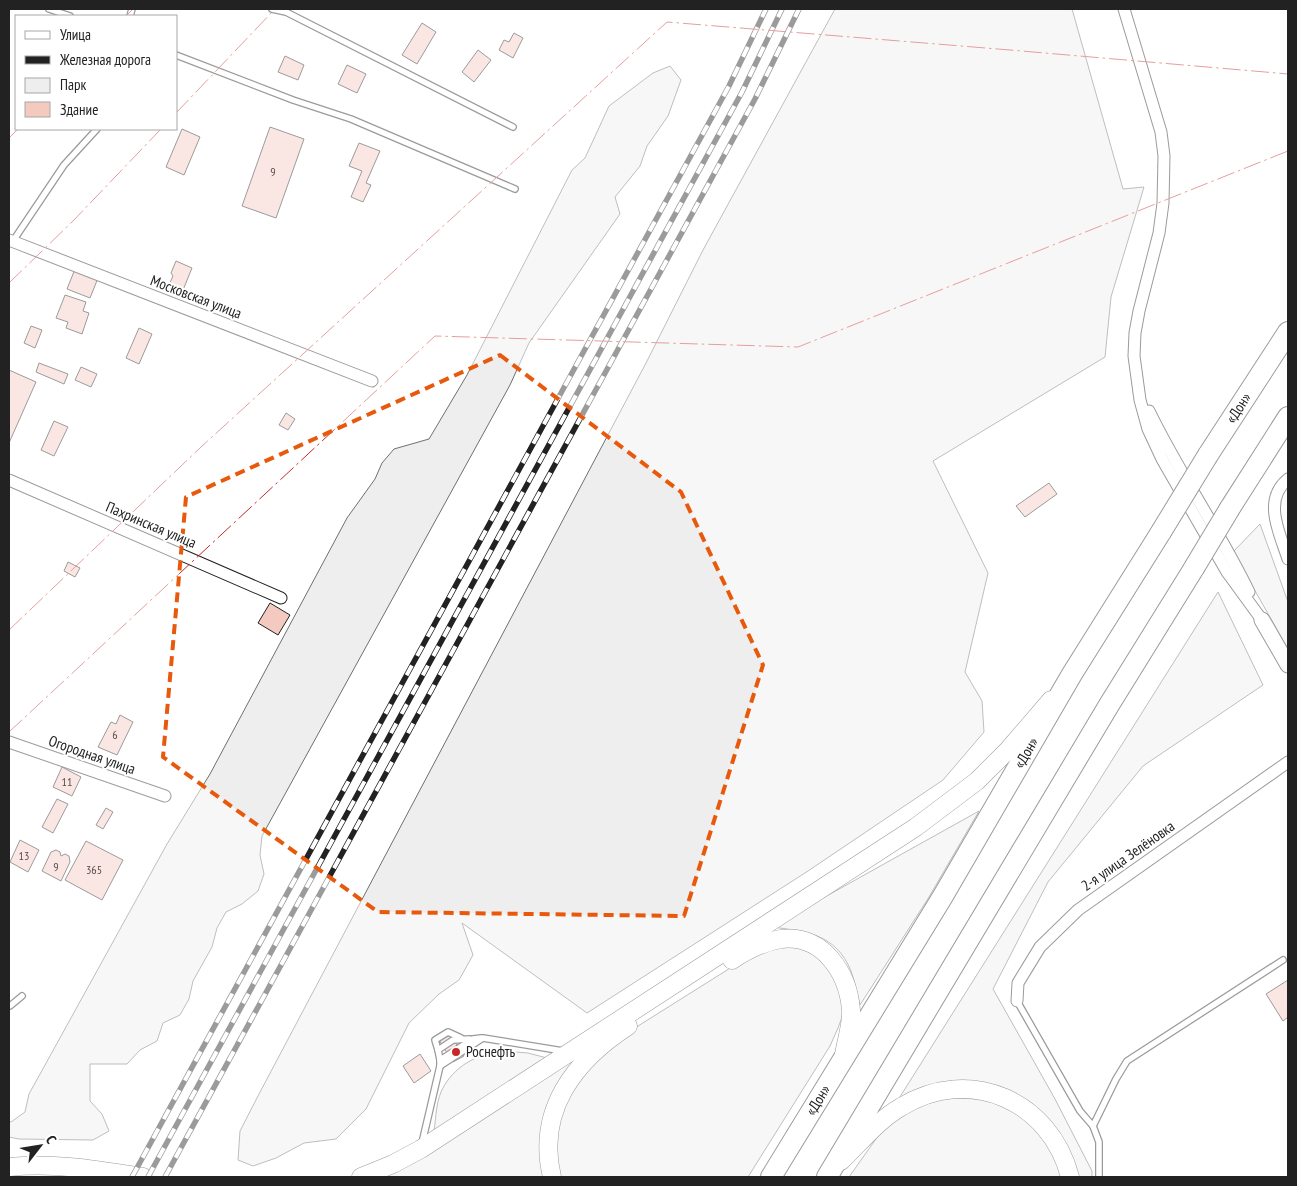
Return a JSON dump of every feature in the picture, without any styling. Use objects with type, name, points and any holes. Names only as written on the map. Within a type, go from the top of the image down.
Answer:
[{"type":"highway","name":"«Дон»","points":[[770,1177],[943,896],[1072,674],[1208,455],[1288,332]]},
{"type":"highway","points":[[829,1175],[1079,755],[1288,417]]},
{"type":"main road","points":[[361,1177],[393,1164],[421,1149],[916,827],[977,781],[1008,750],[1072,674]]},
{"type":"main road","points":[[552,1177],[548,1145],[555,1108],[560,1096],[578,1069],[619,1032],[750,948],[782,939],[798,940],[815,946],[831,958],[842,974],[851,1012],[843,1060]]},
{"type":"main road","points":[[829,1175],[884,1119],[899,1108],[924,1096],[962,1089],[1000,1096],[1024,1108],[1035,1117],[1055,1140],[1063,1154],[1070,1177]]},
{"type":"main road","points":[[9,1161],[28,1165],[100,1170],[143,1177]]},
{"type":"main road","points":[[9,1167],[28,1165]]},
{"type":"street","points":[[1124,9],[1161,132],[1164,156],[1163,203],[1159,233],[1135,333],[1134,356],[1140,400],[1148,429],[1162,459],[1227,572],[1262,620],[1288,665]]},
{"type":"street","name":"Московская улица","points":[[11,241],[372,381]]},
{"type":"street","points":[[1288,479],[1282,484],[1276,494],[1273,508],[1288,559]]},
{"type":"street","name":"Пахринская улица","points":[[9,480],[281,598]]},
{"type":"street","name":"Огородная улица","points":[[9,742],[165,796]]},
{"type":"street","name":"2-я улица Зелёновка","points":[[1017,1001],[1018,983],[1040,947],[1078,910],[1288,762]]},
{"type":"lane","points":[[49,9],[67,15]]},
{"type":"lane","points":[[272,9],[286,12],[513,127]]},
{"type":"lane","points":[[178,57],[293,100],[351,119],[515,190]]},
{"type":"lane","points":[[11,241],[64,165],[97,130]]},
{"type":"lane","points":[[1093,1126],[1116,1079],[1128,1061],[1282,960]]},
{"type":"lane","points":[[9,1006],[22,996]]},
{"type":"lane","points":[[1017,1001],[1080,1111],[1093,1126],[1099,1142],[1099,1177]]},
{"type":"lane","points":[[421,1149],[440,1063],[435,1040],[448,1032],[462,1039]]},
{"type":"lane","points":[[438,1050],[453,1040],[483,1038],[568,1052]]},
{"type":"lane","points":[[440,1063],[483,1038]]},
{"type":"lane","points":[[440,1063],[473,1039]]},
{"type":"highlighted area","points":[[500,355],[681,492],[763,665],[684,916],[378,912],[163,757],[186,497]]},
{"type":"green space","points":[[835,9],[1072,9],[1123,189],[1144,187],[1111,297],[1105,357],[933,461],[988,573],[965,672],[982,701],[984,732],[943,780],[808,871],[587,1013],[462,923],[473,955],[459,980],[439,994],[409,1023],[366,1109],[336,1139],[304,1143],[276,1158],[253,1166],[238,1160],[240,1131],[259,1094],[646,363],[703,250]]},
{"type":"green space","points":[[670,66],[681,80],[668,116],[647,146],[640,166],[615,197],[620,214],[529,343],[510,385],[262,836],[260,855],[264,874],[258,891],[242,904],[226,912],[217,928],[212,947],[193,981],[189,999],[180,1015],[163,1023],[157,1041],[140,1050],[127,1064],[90,1064],[90,1101],[102,1114],[109,1131],[93,1140],[19,1139],[9,1137],[9,1121],[11,1122],[25,1112],[29,1094],[167,844],[210,774],[347,518],[375,479],[382,463],[394,449],[429,439],[467,375],[572,170],[585,158],[609,106],[653,73]]},
{"type":"green space","points":[[1260,524],[1288,602],[1288,649],[1233,552]]},
{"type":"green space","points":[[1218,592],[1263,685],[1143,766],[1048,882],[993,989],[1055,1099],[1092,1171],[1092,1177],[1077,1177],[1017,1095],[898,1100]]},
{"type":"green space","points":[[979,811],[929,897],[860,1005],[851,971],[837,949],[828,942],[808,933],[771,927]]},
{"type":"green space","points":[[793,944],[830,963],[845,1009],[830,1046],[748,1177],[559,1177],[554,1140],[569,1091],[607,1049],[638,1026],[751,955]]},
{"type":"green space","points":[[504,1051],[528,1053],[547,1058],[434,1132],[439,1097],[449,1078],[462,1066],[478,1057]]},
{"type":"green space","points":[[580,1055],[557,1084],[545,1116],[545,1177],[377,1177]]},
{"type":"green space","points":[[941,1097],[993,1100],[1038,1126],[1065,1177],[849,1177],[883,1129],[898,1116]]},
{"type":"building","points":[[422,23],[436,32],[417,64],[402,55]]},
{"type":"building","points":[[514,33],[523,38],[513,58],[499,50],[504,40],[509,42]]},
{"type":"building","points":[[478,50],[491,60],[474,82],[462,72]]},
{"type":"building","points":[[285,56],[304,65],[298,80],[278,72]]},
{"type":"building","points":[[347,65],[366,74],[357,93],[338,84]]},
{"type":"building","points":[[270,127],[304,139],[276,218],[242,206]]},
{"type":"building","points":[[182,129],[200,137],[184,175],[166,167]]},
{"type":"building","points":[[359,143],[380,151],[366,183],[371,185],[363,202],[351,197],[362,171],[349,166]]},
{"type":"building","points":[[176,261],[192,268],[181,295],[167,289],[173,276],[171,273]]},
{"type":"building","points":[[75,269],[98,278],[90,298],[67,289]]},
{"type":"building","points":[[65,295],[86,302],[83,311],[89,313],[82,334],[66,328],[68,322],[56,318]]},
{"type":"building","points":[[31,326],[42,330],[35,348],[24,343]]},
{"type":"building","points":[[139,328],[152,334],[139,364],[126,358]]},
{"type":"building","points":[[39,363],[68,374],[64,384],[36,372]]},
{"type":"building","points":[[81,367],[97,374],[91,387],[75,380]]},
{"type":"building","points":[[9,370],[36,382],[9,443]]},
{"type":"building","points":[[286,413],[295,419],[288,430],[279,425]]},
{"type":"building","points":[[54,421],[68,427],[54,456],[41,450]]},
{"type":"building","points":[[1049,483],[1057,494],[1025,517],[1016,506]]},
{"type":"building","points":[[68,562],[80,568],[75,577],[64,571]]},
{"type":"building","points":[[270,603],[290,615],[278,635],[258,623]]},
{"type":"building","points":[[120,715],[133,722],[117,755],[98,747],[111,722],[116,724]]},
{"type":"building","points":[[62,767],[81,777],[72,796],[53,787]]},
{"type":"building","points":[[57,799],[68,804],[53,833],[42,827]]},
{"type":"building","points":[[106,808],[113,812],[103,829],[96,825]]},
{"type":"building","points":[[20,840],[39,850],[28,872],[10,862]]},
{"type":"building","points":[[86,841],[123,860],[102,900],[65,880]]},
{"type":"building","points":[[56,850],[60,852],[61,856],[65,854],[69,856],[70,862],[61,881],[42,871],[51,852]]},
{"type":"building","points":[[1288,980],[1288,1017],[1283,1021],[1266,994]]},
{"type":"building","points":[[449,1033],[464,1056],[453,1062],[439,1040]]},
{"type":"building","points":[[420,1054],[431,1071],[414,1083],[403,1066]]},
{"type":"railway","points":[[132,1177],[729,86],[766,9]]},
{"type":"railway","points":[[148,1177],[742,92],[782,9]]},
{"type":"railway","points":[[165,1177],[755,99],[799,9]]},
{"type":"power","points":[[127,15],[133,9]]},
{"type":"power","points":[[178,111],[275,9]]},
{"type":"power","points":[[9,630],[201,447],[667,22],[1288,74]]},
{"type":"power","points":[[9,138],[17,130]]},
{"type":"power","points":[[9,283],[73,221],[160,130]]},
{"type":"power","points":[[9,732],[435,336],[798,347],[1288,151]]},
{"type":"place","name":"Роснефть","points":[[456,1052]]}]
